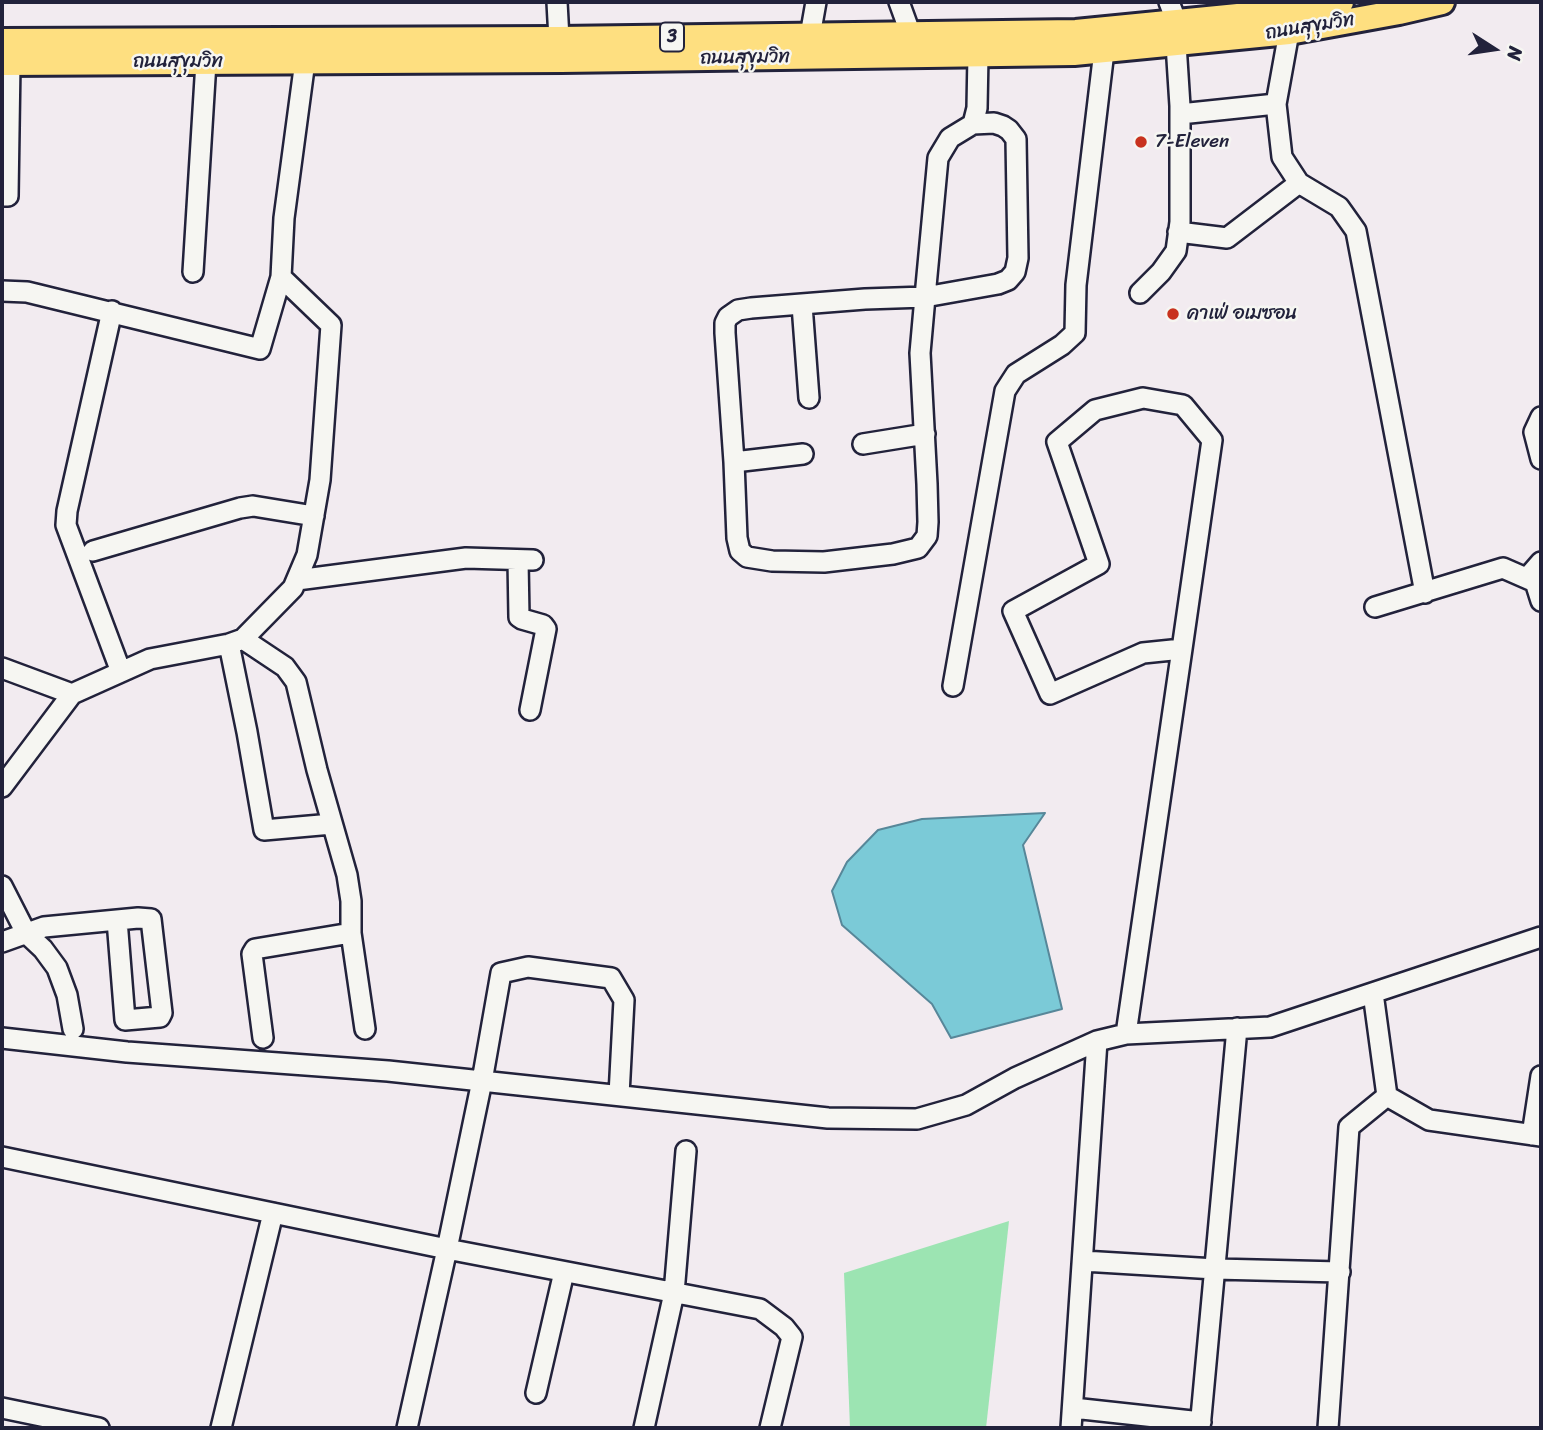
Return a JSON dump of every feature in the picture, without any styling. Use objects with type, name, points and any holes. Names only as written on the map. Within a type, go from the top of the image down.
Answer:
[{"type":"main road","name":"ถนนสุขุมวิท","points":[[5,56],[209,55],[559,39],[1076,32],[1288,11],[1341,2]]},
{"type":"main road","name":"ถนนสุขุมวิท","points":[[209,55],[305,61],[1074,53],[1104,51],[1174,23],[1289,32],[1442,2]]},
{"type":"street","points":[[557,2],[559,39]]},
{"type":"street","points":[[810,36],[816,2]]},
{"type":"street","points":[[899,2],[911,34]]},
{"type":"street","points":[[1140,293],[1161,272],[1176,251],[1180,222],[1180,114],[1174,23]]},
{"type":"street","points":[[1289,32],[1276,104],[1282,157],[1299,183],[1339,207],[1356,231],[1425,593]]},
{"type":"street","points":[[953,686],[1004,391],[1016,374],[1062,345],[1075,332],[1076,285],[1104,51]]},
{"type":"street","points":[[192,272],[209,55]]},
{"type":"street","points":[[972,124],[977,108],[978,55]]},
{"type":"street","points":[[2,196],[8,196],[5,56]]},
{"type":"street","points":[[2,291],[27,292],[260,349],[281,277],[284,218],[305,61]]},
{"type":"street","points":[[1180,114],[1276,104]]},
{"type":"street","points":[[972,124],[950,138],[938,158],[925,297],[920,353],[927,536],[918,548],[893,554],[824,562],[772,561],[747,557],[740,551],[737,538],[725,333],[728,317],[738,310],[865,299],[925,297],[1008,280],[1015,272],[1018,258],[1016,139],[1003,126],[994,123],[972,124]]},
{"type":"street","points":[[1178,232],[1227,238],[1299,183]]},
{"type":"street","points":[[2,787],[72,694],[150,659],[236,641],[293,588],[307,555],[320,480],[331,325],[281,277]]},
{"type":"street","points":[[802,305],[808,398]]},
{"type":"street","points":[[112,312],[66,525],[121,672]]},
{"type":"street","points":[[1126,1034],[1182,649],[1212,440],[1183,405],[1143,398],[1095,410],[1057,442],[1099,564],[1013,611],[1050,694],[1143,653],[1182,649]]},
{"type":"street","points":[[1541,417],[1534,432],[1541,459]]},
{"type":"street","points":[[863,444],[925,434]]},
{"type":"street","points":[[734,462],[803,454]]},
{"type":"street","points":[[93,551],[240,508],[253,506],[314,516]]},
{"type":"street","points":[[297,580],[466,558],[526,560],[519,617],[543,625],[546,629],[530,710]]},
{"type":"street","points":[[1527,578],[1541,562]]},
{"type":"street","points":[[1375,607],[1503,568],[1535,582],[1541,601]]},
{"type":"street","points":[[236,641],[285,667],[296,682],[351,901],[351,933],[365,1029]]},
{"type":"street","points":[[236,641],[247,732],[264,831],[332,824]]},
{"type":"street","points":[[2,668],[72,694]]},
{"type":"street","points":[[2,886],[26,933],[43,949],[57,968],[73,1029]]},
{"type":"street","points":[[2,942],[44,927],[117,920],[151,919],[162,1013],[160,1017],[125,1020],[117,920]]},
{"type":"street","points":[[262,1038],[253,954],[255,949],[351,933]]},
{"type":"street","points":[[2,1038],[127,1052],[388,1071],[828,1118],[917,1119],[966,1105],[1015,1078],[1097,1041],[1126,1034],[1270,1027],[1541,937]]},
{"type":"street","points":[[407,1428],[482,1081],[501,973],[528,967],[611,978],[624,1000],[619,1095]]},
{"type":"street","points":[[1373,993],[1387,1096]]},
{"type":"street","points":[[1073,1408],[1200,1425],[1237,1028]]},
{"type":"street","points":[[1071,1428],[1097,1041]]},
{"type":"street","points":[[1387,1096],[1429,1120],[1536,1136],[1541,1076]]},
{"type":"street","points":[[1328,1428],[1349,1127],[1387,1096]]},
{"type":"street","points":[[644,1428],[674,1293],[686,1151]]},
{"type":"street","points":[[2,1157],[447,1249],[760,1309],[784,1327],[792,1337],[770,1428]]},
{"type":"street","points":[[220,1428],[273,1213]]},
{"type":"street","points":[[1083,1261],[1216,1269],[1340,1272]]},
{"type":"street","points":[[536,1394],[564,1272]]},
{"type":"street","points":[[2,1408],[99,1428]]},
{"type":"green space","points":[[1009,1221],[986,1428],[850,1428],[844,1273]]},
{"type":"water","points":[[1045,813],[1023,845],[1062,1009],[951,1038],[932,1004],[842,925],[832,891],[847,862],[878,830],[922,819]]},
{"type":"place","name":"7-Eleven","points":[[1141,142]]},
{"type":"place","name":"คาเฟ่ อเมซอน","points":[[1173,314]]}]
